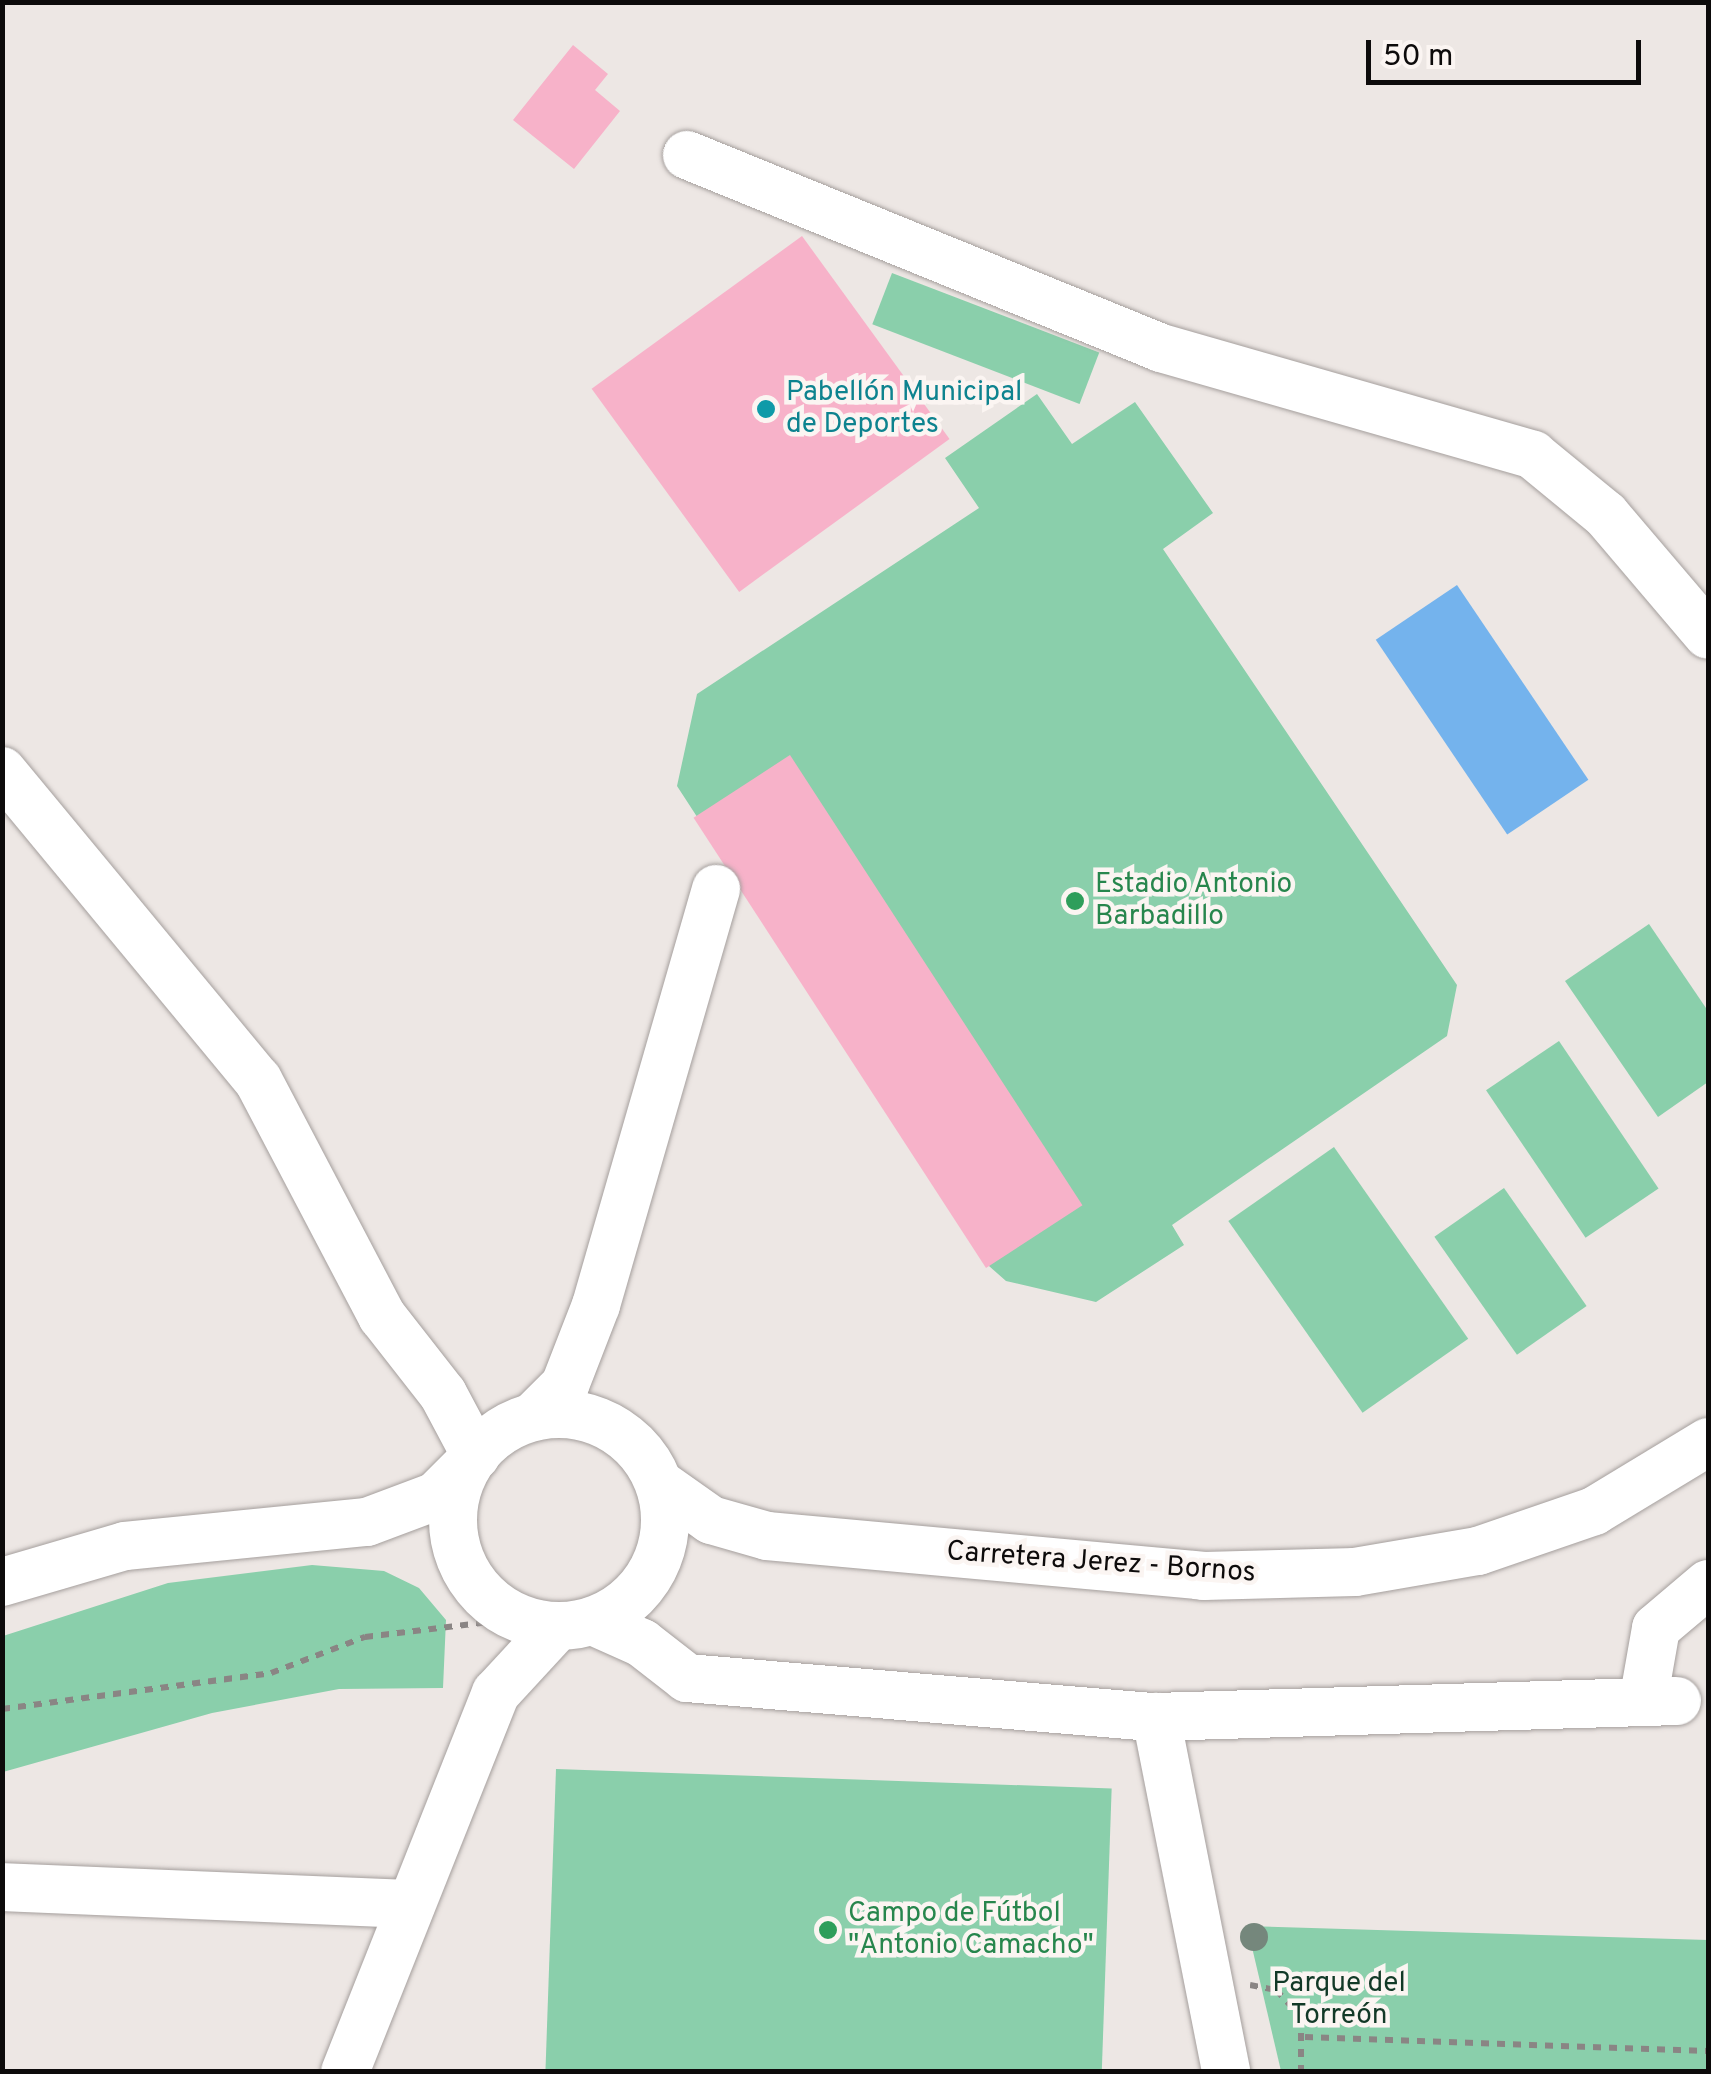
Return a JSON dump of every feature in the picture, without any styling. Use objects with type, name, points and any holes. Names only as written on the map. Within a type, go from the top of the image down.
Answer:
[{"type":"street","points":[[687,156],[1162,348],[1533,456],[1606,514],[1708,635]]},
{"type":"street","points":[[2,771],[258,1080],[382,1316],[443,1394],[472,1460],[452,1530],[475,1591],[496,1692]]},
{"type":"street","points":[[2,1582],[125,1546],[367,1522],[436,1496],[472,1460],[565,1385],[584,1337],[716,889]]},
{"type":"street","points":[[584,1337],[622,1433],[660,1484],[664,1544],[645,1582],[642,1642]]},
{"type":"street","points":[[443,1394],[526,1419],[570,1414],[622,1433]]},
{"type":"street","name":"Carretera Jerez - Bornos","points":[[660,1484],[711,1520],[767,1536],[1204,1576],[1354,1572],[1478,1551],[1594,1510],[1708,1442]]},
{"type":"street","points":[[367,1522],[526,1622],[575,1624],[642,1642],[687,1678],[1156,1718],[1660,1701],[1656,1628],[1708,1584]]},
{"type":"street","name":"Carretera Jerez - Bornos","points":[[645,1582],[767,1536]]},
{"type":"street","points":[[346,2072],[409,1904],[496,1692],[575,1624],[645,1582]]},
{"type":"street","points":[[1156,1718],[1226,2072]]},
{"type":"street","points":[[2,1887],[409,1904]]},
{"type":"path","points":[[2,1709],[271,1673],[475,1591]]},
{"type":"path","points":[[1209,1985],[1276,1990],[1301,2016],[1305,2037],[1301,2072]]},
{"type":"path","points":[[1305,2037],[1708,2051]]},
{"type":"green space","points":[[892,273],[1099,353],[1080,404],[872,324]]},
{"type":"green space","name":"Estadio Antonio Barbadillo","points":[[1037,394],[1072,444],[1135,402],[1213,513],[1163,549],[1457,985],[1447,1036],[1172,1225],[1184,1245],[1096,1302],[1006,1281],[989,1266],[677,786],[697,694],[979,508],[945,458]]},
{"type":"green space","points":[[1649,924],[1708,1011],[1708,1082],[1658,1117],[1565,981]]},
{"type":"green space","points":[[1559,1041],[1659,1189],[1586,1238],[1486,1090]]},
{"type":"green space","points":[[1334,1147],[1468,1339],[1363,1413],[1228,1221]]},
{"type":"green space","points":[[1504,1188],[1587,1306],[1517,1355],[1434,1237]]},
{"type":"green space","points":[[312,1565],[384,1571],[419,1588],[446,1620],[443,1688],[339,1689],[212,1713],[3,1772],[3,1636],[168,1583]]},
{"type":"green space","name":"Campo de Fútbol \"Antonio Camacho\"","points":[[556,1769],[1112,1788],[1102,2072],[545,2071]]},
{"type":"green space","name":"Parque del Torreón","points":[[1247,1926],[1708,1940],[1708,2071],[1281,2071]]},
{"type":"water","points":[[1457,585],[1588,780],[1507,835],[1376,640]]},
{"type":"building","points":[[573,45],[608,74],[595,90],[620,111],[574,169],[513,120]]},
{"type":"building","name":"Pabellón Municipal de Deportes","points":[[802,236],[950,439],[739,592],[592,389]]},
{"type":"building","points":[[790,755],[1082,1205],[986,1268],[694,818]]},
{"type":"place","name":"Pabellón Municipal de Deportes","points":[[766,409]]},
{"type":"place","name":"Estadio Antonio Barbadillo","points":[[1075,901]]},
{"type":"place","name":"Campo de Fútbol \"Antonio Camacho\"","points":[[828,1930]]}]
